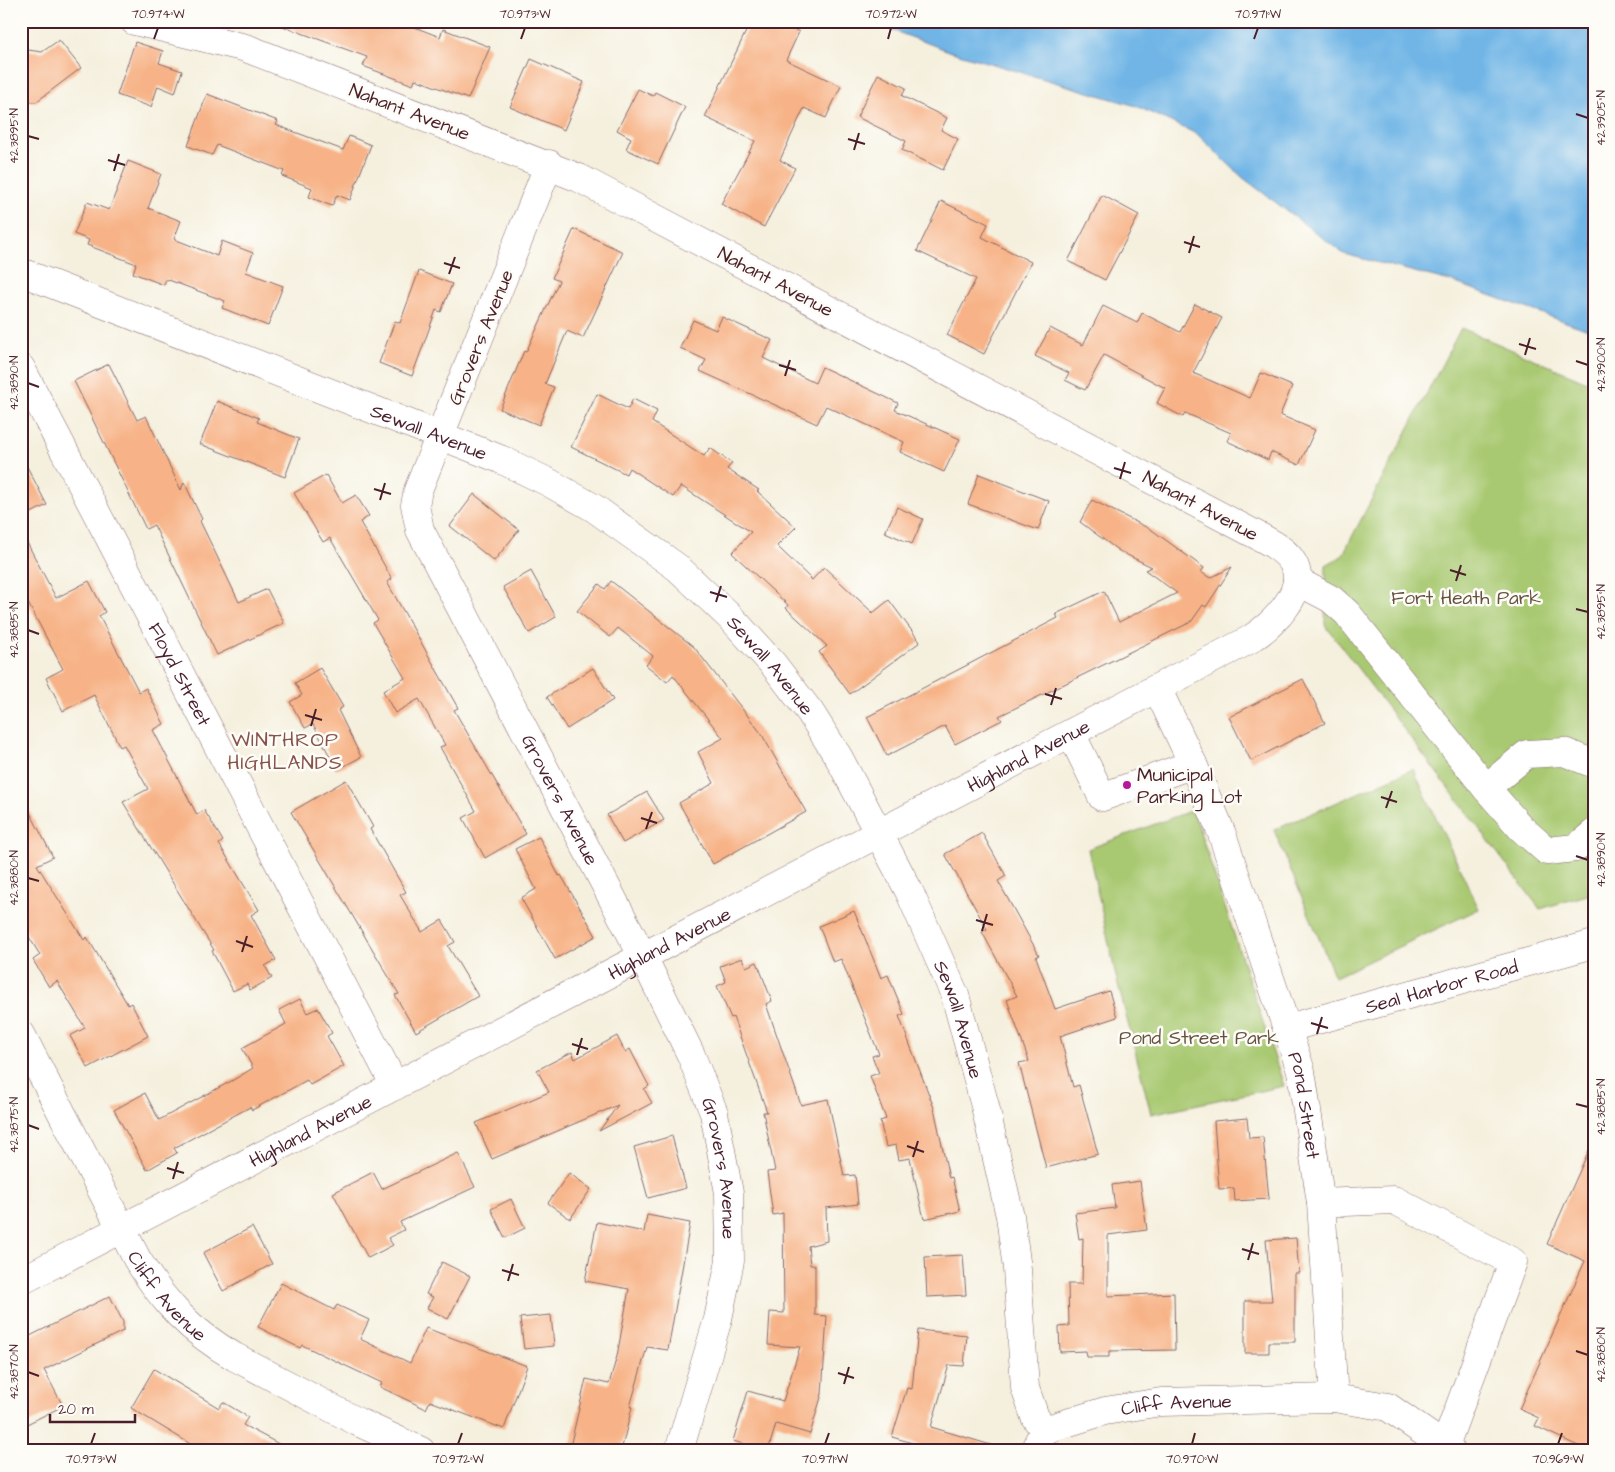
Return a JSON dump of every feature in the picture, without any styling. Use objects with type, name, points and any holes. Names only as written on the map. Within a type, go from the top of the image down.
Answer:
[{"type":"street","name":"Nahant Avenue","points":[[134,21],[246,48],[549,164],[593,184],[1264,539],[1288,557],[1294,564],[1297,581]]},
{"type":"street","name":"Grovers Avenue","points":[[549,164],[416,498],[416,522],[642,957],[691,1055],[712,1106],[727,1172],[731,1211],[730,1261],[724,1298],[679,1451]]},
{"type":"street","name":"Sewall Avenue","points":[[21,272],[525,470],[594,508],[637,537],[690,578],[734,621],[793,689],[839,758],[909,891],[955,995],[985,1106],[1010,1216],[1017,1268],[1025,1388],[1035,1417],[1039,1441]]},
{"type":"street","name":"Floyd Street","points":[[21,368],[395,1086]]},
{"type":"street","name":"Highland Avenue","points":[[21,1281],[1249,640],[1267,628],[1289,602],[1297,581]]},
{"type":"street","points":[[1297,581],[1331,599],[1347,612],[1486,788],[1521,828],[1547,851],[1576,848],[1594,833]]},
{"type":"street","name":"Pond Street","points":[[1157,688],[1193,764],[1222,834],[1288,1028],[1308,1104],[1321,1203],[1334,1398]]},
{"type":"street","points":[[1070,734],[1102,797],[1193,764]]},
{"type":"street","points":[[1486,788],[1527,754],[1564,752],[1594,764]]},
{"type":"street","name":"Seal Harbor Road","points":[[1288,1028],[1594,944]]},
{"type":"street","name":"Cliff Avenue","points":[[21,1034],[150,1280],[178,1316],[195,1331],[244,1362],[358,1422],[421,1451]]},
{"type":"street","points":[[1321,1203],[1394,1200],[1513,1262],[1448,1448],[1388,1407],[1334,1398]]},
{"type":"street","name":"Cliff Avenue","points":[[1039,1441],[1105,1411],[1161,1402],[1334,1398]]},
{"type":"green space","name":"Fort Heath Park","points":[[1461,328],[1594,385],[1594,893],[1540,909],[1325,625],[1326,565],[1342,556]]},
{"type":"green space","points":[[1413,769],[1479,909],[1335,977],[1274,830]]},
{"type":"green space","name":"Pond Street Park","points":[[1193,810],[1284,1086],[1151,1114],[1116,976],[1088,849]]},
{"type":"water","points":[[867,21],[1594,21],[1594,332],[1450,281],[1344,254],[1242,177],[1197,134],[1136,106],[952,52]]},
{"type":"building","points":[[278,21],[399,21],[440,37],[443,29],[490,47],[468,99],[415,79],[413,85],[363,66],[367,57],[277,24]]},
{"type":"building","points":[[751,21],[778,21],[799,32],[786,60],[841,86],[826,118],[804,108],[780,160],[795,168],[764,227],[721,204],[755,141],[705,117]]},
{"type":"building","points":[[59,40],[81,68],[36,102],[21,100],[21,49],[42,52]]},
{"type":"building","points":[[135,42],[163,51],[159,63],[182,71],[175,93],[158,86],[151,107],[117,95]]},
{"type":"building","points":[[531,59],[584,82],[564,130],[510,107]]},
{"type":"building","points":[[878,74],[906,88],[902,96],[947,118],[941,130],[958,139],[943,170],[902,150],[906,141],[857,117]]},
{"type":"building","points":[[638,89],[653,96],[655,92],[685,107],[658,164],[626,149],[631,138],[617,130]]},
{"type":"building","points":[[207,94],[278,121],[276,125],[343,150],[349,136],[371,145],[350,200],[337,195],[332,206],[309,197],[312,188],[282,176],[284,171],[217,145],[212,155],[188,146]]},
{"type":"building","points":[[128,161],[161,174],[148,208],[181,221],[174,239],[217,256],[222,241],[253,253],[246,272],[283,286],[268,326],[222,308],[225,301],[166,279],[164,285],[133,273],[136,264],[87,245],[89,240],[74,234],[87,202],[109,210]]},
{"type":"building","points":[[1102,195],[1139,215],[1105,280],[1068,261]]},
{"type":"building","points":[[941,201],[988,224],[982,237],[1031,262],[984,354],[947,335],[976,279],[917,251]]},
{"type":"building","points":[[574,229],[623,252],[583,338],[567,331],[545,384],[554,387],[539,425],[500,409],[524,351],[526,352],[559,281],[552,278]]},
{"type":"building","points":[[419,271],[452,284],[441,312],[436,310],[412,376],[379,363],[395,321],[400,323]]},
{"type":"building","points":[[1195,304],[1222,318],[1193,373],[1250,398],[1261,373],[1292,386],[1280,415],[1315,430],[1299,465],[1271,452],[1268,460],[1227,441],[1231,433],[1185,413],[1183,417],[1157,403],[1165,388],[1104,355],[1085,390],[1065,380],[1069,373],[1035,356],[1050,328],[1083,345],[1103,306],[1137,323],[1142,313],[1180,332]]},
{"type":"building","points":[[722,317],[772,340],[763,358],[815,383],[822,367],[898,403],[895,410],[960,439],[944,472],[900,452],[904,442],[826,406],[817,424],[700,371],[706,360],[680,348],[693,320],[716,330]]},
{"type":"building","points":[[109,364],[137,420],[146,416],[181,490],[184,482],[202,519],[200,521],[239,602],[267,589],[284,623],[217,655],[154,525],[146,529],[74,381]]},
{"type":"building","points":[[597,394],[628,409],[633,399],[657,411],[652,422],[704,456],[710,448],[732,463],[727,469],[759,490],[757,491],[796,527],[777,546],[812,580],[824,567],[873,613],[889,600],[920,642],[850,694],[819,652],[827,646],[786,608],[788,605],[732,553],[751,532],[681,486],[673,497],[629,468],[626,474],[571,447]]},
{"type":"building","points":[[217,401],[259,418],[257,422],[299,439],[285,477],[200,444]]},
{"type":"building","points":[[21,455],[47,505],[21,518]]},
{"type":"building","points":[[979,474],[1049,501],[1038,530],[968,504]]},
{"type":"building","points":[[326,475],[342,503],[356,495],[369,516],[360,522],[392,579],[387,582],[458,708],[454,710],[526,834],[485,858],[463,818],[476,811],[440,747],[445,745],[419,699],[395,713],[383,691],[405,678],[373,623],[378,620],[330,538],[323,542],[294,493]]},
{"type":"building","points":[[474,494],[519,530],[494,561],[450,526]]},
{"type":"building","points":[[1092,500],[1152,530],[1204,568],[1201,572],[1210,578],[1232,567],[1206,607],[1203,605],[1191,622],[999,716],[1002,720],[955,744],[945,726],[887,756],[867,717],[1058,618],[1056,614],[1104,591],[1119,622],[1177,593],[1145,570],[1152,567],[1119,551],[1080,522]]},
{"type":"building","points":[[897,507],[923,519],[912,544],[885,532]]},
{"type":"building","points":[[21,531],[56,598],[89,581],[105,612],[99,616],[139,692],[146,688],[164,724],[153,730],[197,815],[204,810],[223,841],[219,844],[259,910],[251,915],[276,960],[265,966],[272,978],[250,990],[247,984],[233,991],[212,951],[214,950],[123,802],[148,789],[124,745],[120,747],[94,695],[63,711],[46,678],[63,669],[21,590]]},
{"type":"building","points":[[531,571],[556,617],[529,633],[503,587]]},
{"type":"building","points":[[611,581],[694,647],[761,733],[806,812],[713,864],[679,803],[714,783],[698,752],[723,738],[673,675],[667,682],[646,665],[653,656],[618,628],[610,637],[577,611],[599,584],[605,589]]},
{"type":"building","points":[[320,668],[343,707],[338,710],[361,757],[337,770],[313,724],[305,728],[290,702],[302,695],[295,683]]},
{"type":"building","points":[[593,668],[613,700],[567,729],[547,697]]},
{"type":"building","points":[[1303,679],[1325,723],[1251,761],[1229,717]]},
{"type":"building","points":[[346,780],[373,827],[370,829],[406,892],[400,895],[422,932],[442,920],[455,942],[448,946],[478,996],[416,1032],[395,995],[399,994],[291,812]]},
{"type":"building","points":[[647,792],[664,820],[623,843],[607,815]]},
{"type":"building","points":[[21,795],[53,857],[37,865],[84,940],[87,937],[128,1005],[131,1003],[148,1036],[88,1068],[70,1036],[85,1028],[57,981],[49,987],[33,960],[40,955],[21,924]]},
{"type":"building","points":[[982,833],[1006,876],[998,881],[1039,955],[1036,957],[1055,1009],[1109,991],[1117,1017],[1060,1036],[1073,1087],[1079,1085],[1098,1154],[1046,1168],[1019,1063],[1029,1061],[1007,1000],[1017,996],[982,932],[987,929],[945,854]]},
{"type":"building","points":[[539,837],[559,876],[561,875],[596,936],[555,959],[521,898],[536,889],[515,849]]},
{"type":"building","points":[[854,911],[881,978],[888,975],[904,1014],[899,1016],[934,1108],[949,1178],[952,1177],[960,1211],[924,1219],[910,1158],[899,1160],[896,1145],[886,1147],[880,1121],[886,1119],[870,1076],[879,1073],[872,1056],[879,1054],[841,959],[833,962],[819,926]]},
{"type":"building","points":[[742,958],[746,967],[757,962],[772,1001],[766,1004],[801,1105],[828,1099],[844,1176],[855,1175],[858,1204],[826,1208],[827,1241],[808,1246],[810,1265],[815,1265],[815,1315],[827,1316],[822,1394],[810,1434],[776,1424],[768,1451],[733,1441],[748,1391],[783,1401],[800,1347],[768,1345],[770,1312],[784,1313],[783,1213],[773,1215],[767,1172],[775,1171],[763,1112],[767,1112],[733,1017],[731,1018],[717,986],[726,982],[720,966]]},
{"type":"building","points":[[300,999],[307,1013],[318,1008],[332,1033],[327,1036],[344,1066],[310,1085],[307,1080],[252,1110],[250,1107],[174,1148],[177,1153],[147,1170],[114,1110],[145,1093],[159,1120],[235,1079],[253,1068],[242,1048],[286,1024],[279,1010]]},
{"type":"building","points":[[617,1036],[625,1052],[630,1049],[649,1086],[644,1089],[652,1103],[599,1131],[618,1105],[492,1159],[476,1123],[549,1092],[537,1070],[572,1052],[575,1059]]},
{"type":"building","points":[[1247,1118],[1249,1138],[1263,1137],[1269,1199],[1235,1201],[1234,1188],[1219,1189],[1214,1121]]},
{"type":"building","points":[[672,1136],[686,1188],[648,1198],[634,1147]]},
{"type":"building","points":[[1594,1139],[1594,1451],[1589,1451],[1535,1426],[1539,1418],[1519,1409],[1585,1261],[1547,1244]]},
{"type":"building","points":[[458,1153],[475,1187],[400,1222],[404,1230],[388,1238],[393,1245],[368,1258],[333,1193],[373,1172],[382,1189]]},
{"type":"building","points":[[569,1173],[591,1189],[570,1219],[548,1203]]},
{"type":"building","points":[[1140,1181],[1147,1230],[1108,1235],[1108,1296],[1174,1293],[1175,1350],[1109,1351],[1109,1357],[1087,1357],[1086,1351],[1060,1352],[1059,1327],[1069,1326],[1068,1284],[1082,1284],[1083,1238],[1079,1239],[1075,1213],[1115,1208],[1112,1185]]},
{"type":"building","points":[[511,1199],[525,1228],[505,1238],[491,1209]]},
{"type":"building","points":[[647,1215],[690,1223],[668,1350],[647,1347],[630,1407],[632,1407],[621,1451],[569,1451],[586,1379],[609,1384],[617,1356],[629,1289],[585,1281],[597,1222],[644,1232]]},
{"type":"building","points":[[252,1227],[272,1264],[223,1291],[203,1253]]},
{"type":"building","points":[[1296,1238],[1299,1273],[1295,1273],[1295,1342],[1269,1342],[1269,1353],[1245,1353],[1245,1301],[1272,1301],[1266,1240]]},
{"type":"building","points":[[963,1255],[966,1295],[927,1297],[925,1257]]},
{"type":"building","points":[[442,1262],[470,1276],[448,1319],[427,1308],[433,1297],[426,1294]]},
{"type":"building","points":[[281,1283],[334,1310],[337,1305],[369,1320],[360,1339],[410,1363],[426,1328],[527,1366],[504,1429],[430,1401],[426,1409],[380,1387],[382,1383],[302,1345],[300,1348],[258,1327]]},
{"type":"building","points":[[110,1296],[123,1322],[123,1331],[44,1370],[63,1406],[21,1427],[21,1324],[28,1337]]},
{"type":"building","points":[[551,1315],[554,1346],[524,1349],[520,1318]]},
{"type":"building","points":[[918,1330],[967,1335],[964,1366],[949,1365],[931,1427],[991,1445],[990,1451],[922,1451],[923,1446],[892,1437],[907,1388],[912,1389]]},
{"type":"building","points":[[154,1369],[219,1408],[223,1402],[248,1417],[243,1425],[292,1451],[202,1451],[131,1408]]},
{"type":"place","name":"Municipal Parking Lot","points":[[1127,785]]},
{"type":"district","name":"WINTHROP HIGHLANDS","points":[[285,750]]}]
